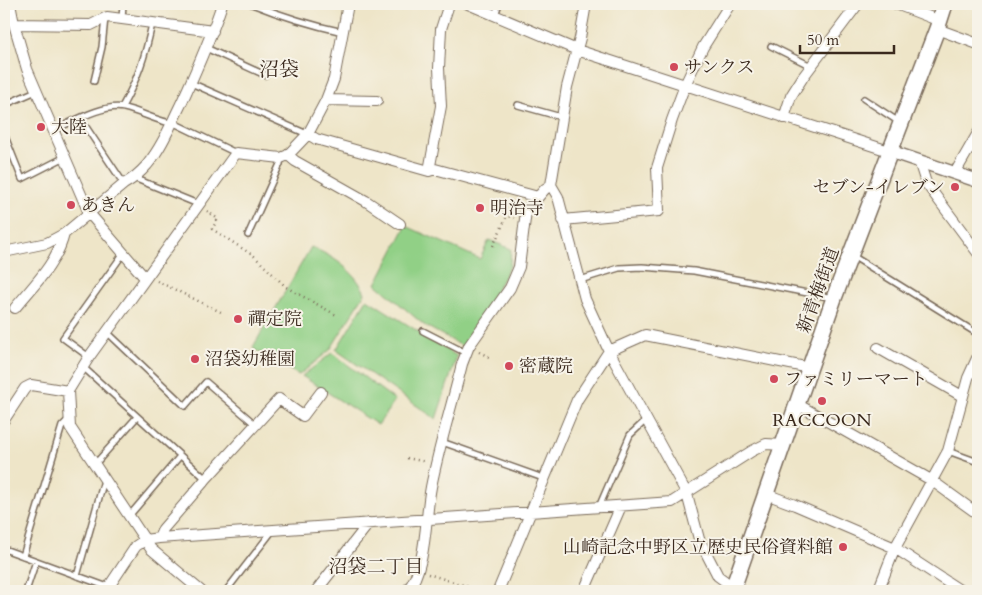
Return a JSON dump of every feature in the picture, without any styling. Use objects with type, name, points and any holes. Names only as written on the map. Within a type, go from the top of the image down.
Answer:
[{"type":"main road","name":"新青梅街道","points":[[732,589],[850,254],[945,4]]},
{"type":"street","points":[[4,252],[47,243],[64,234],[124,184],[134,178],[152,158],[172,123],[191,83],[222,4]]},
{"type":"street","points":[[285,156],[308,134],[326,100],[334,78],[348,4]]},
{"type":"street","points":[[429,171],[441,106],[439,68],[441,29],[449,4]]},
{"type":"street","points":[[468,4],[577,50],[978,180]]},
{"type":"street","points":[[586,4],[561,117],[551,185],[558,198],[586,298],[609,351],[687,494],[699,539],[718,576],[732,589]]},
{"type":"street","points":[[563,220],[659,211],[657,168],[685,86],[703,47],[730,4]]},
{"type":"street","points":[[784,118],[791,96],[858,4]]},
{"type":"street","points":[[896,4],[978,44]]},
{"type":"street","points":[[8,9],[27,69],[89,213],[123,254],[146,277]]},
{"type":"street","points":[[14,24],[91,25],[105,18],[213,31]]},
{"type":"street","points":[[326,100],[377,101]]},
{"type":"street","points":[[955,173],[978,133]]},
{"type":"street","points":[[308,134],[429,171],[435,169],[538,197]]},
{"type":"street","points":[[195,589],[152,549],[145,540],[70,427],[68,391],[107,332],[236,153],[285,156],[366,201],[400,224]]},
{"type":"street","points":[[919,161],[926,183],[978,253]]},
{"type":"street","points":[[407,591],[418,570],[431,488],[467,350],[510,288],[519,267],[526,211],[551,185]]},
{"type":"street","points":[[15,308],[53,261],[61,247],[64,234]]},
{"type":"street","points":[[498,591],[577,400],[609,351],[645,335],[810,368]]},
{"type":"street","points":[[878,348],[962,396]]},
{"type":"street","points":[[878,591],[895,548],[948,451],[962,396],[978,356]]},
{"type":"street","points":[[4,420],[24,388],[31,385],[68,391]]},
{"type":"street","points":[[159,538],[163,529],[206,479],[279,399],[303,416],[321,392]]},
{"type":"street","points":[[797,404],[931,480],[978,514]]},
{"type":"street","points":[[108,589],[136,546],[145,540],[672,502],[752,451],[766,444],[783,445]]},
{"type":"street","points":[[766,494],[795,504],[895,548],[960,591]]},
{"type":"street","points":[[584,591],[621,506]]},
{"type":"street","points":[[316,591],[369,524]]},
{"type":"lane","points":[[122,20],[124,4]]},
{"type":"lane","points":[[252,4],[279,15],[343,32]]},
{"type":"lane","points":[[495,15],[500,4]]},
{"type":"lane","points":[[94,81],[102,47],[105,18]]},
{"type":"lane","points":[[122,107],[137,79],[152,24]]},
{"type":"lane","points":[[771,46],[811,66]]},
{"type":"lane","points":[[206,48],[265,75]]},
{"type":"lane","points":[[191,83],[308,134]]},
{"type":"lane","points":[[4,106],[37,91]]},
{"type":"lane","points":[[864,99],[900,123]]},
{"type":"lane","points":[[518,105],[561,117]]},
{"type":"lane","points":[[54,130],[103,109],[122,107],[167,123],[176,124],[236,153]]},
{"type":"lane","points":[[80,118],[124,184]]},
{"type":"lane","points":[[4,134],[22,179],[65,157]]},
{"type":"lane","points":[[248,235],[285,156]]},
{"type":"lane","points":[[134,178],[198,204]]},
{"type":"lane","points":[[123,254],[62,338],[137,417],[206,479]]},
{"type":"lane","points":[[850,254],[978,334]]},
{"type":"lane","points":[[580,280],[620,268],[642,267],[694,271],[834,298]]},
{"type":"lane","points":[[423,331],[467,350]]},
{"type":"lane","points":[[107,332],[185,406],[206,382],[256,425]]},
{"type":"lane","points":[[95,464],[137,417]]},
{"type":"lane","points":[[23,556],[62,426],[70,419]]},
{"type":"lane","points":[[599,508],[630,436],[646,420]]},
{"type":"lane","points":[[442,442],[544,478]]},
{"type":"lane","points":[[948,451],[978,462]]},
{"type":"lane","points":[[129,516],[180,456]]},
{"type":"lane","points":[[78,576],[104,479]]},
{"type":"lane","points":[[226,591],[273,530]]},
{"type":"lane","points":[[4,549],[108,589]]},
{"type":"lane","points":[[26,591],[36,561]]},
{"type":"path","points":[[198,204],[218,219],[212,229],[254,256],[286,287],[338,316]]},
{"type":"path","points":[[493,246],[507,216],[526,221]]},
{"type":"path","points":[[146,277],[223,313]]},
{"type":"path","points":[[467,350],[491,358]]},
{"type":"path","points":[[407,458],[437,464]]},
{"type":"path","points":[[418,570],[482,591]]},
{"type":"green space","points":[[406,226],[480,259],[489,240],[511,249],[510,266],[464,347],[424,325],[376,284]]},
{"type":"green space","points":[[311,247],[342,265],[361,285],[365,293],[330,350],[299,375],[255,350],[253,347]]},
{"type":"green space","points":[[367,299],[457,356],[436,419],[336,350]]},
{"type":"green space","points":[[332,353],[395,400],[378,425],[302,376]]},
{"type":"place","name":"サンクス","points":[[674,67]]},
{"type":"place","name":"大陸","points":[[41,127]]},
{"type":"place","name":"セブン-イレブン","points":[[955,187]]},
{"type":"place","name":"あきん","points":[[71,205]]},
{"type":"place","name":"明治寺","points":[[480,208]]},
{"type":"place","name":"禪定院","points":[[238,319]]},
{"type":"place","name":"沼袋幼稚園","points":[[195,359]]},
{"type":"place","name":"密蔵院","points":[[509,366]]},
{"type":"place","name":"ファミリーマート","points":[[774,379]]},
{"type":"place","name":"RACCOON","points":[[822,401]]},
{"type":"place","name":"山崎記念中野区立歴史民俗資料館","points":[[843,547]]},
{"type":"district","name":"沼袋","points":[[279,69]]},
{"type":"district","name":"沼袋二丁目","points":[[376,566]]}]
